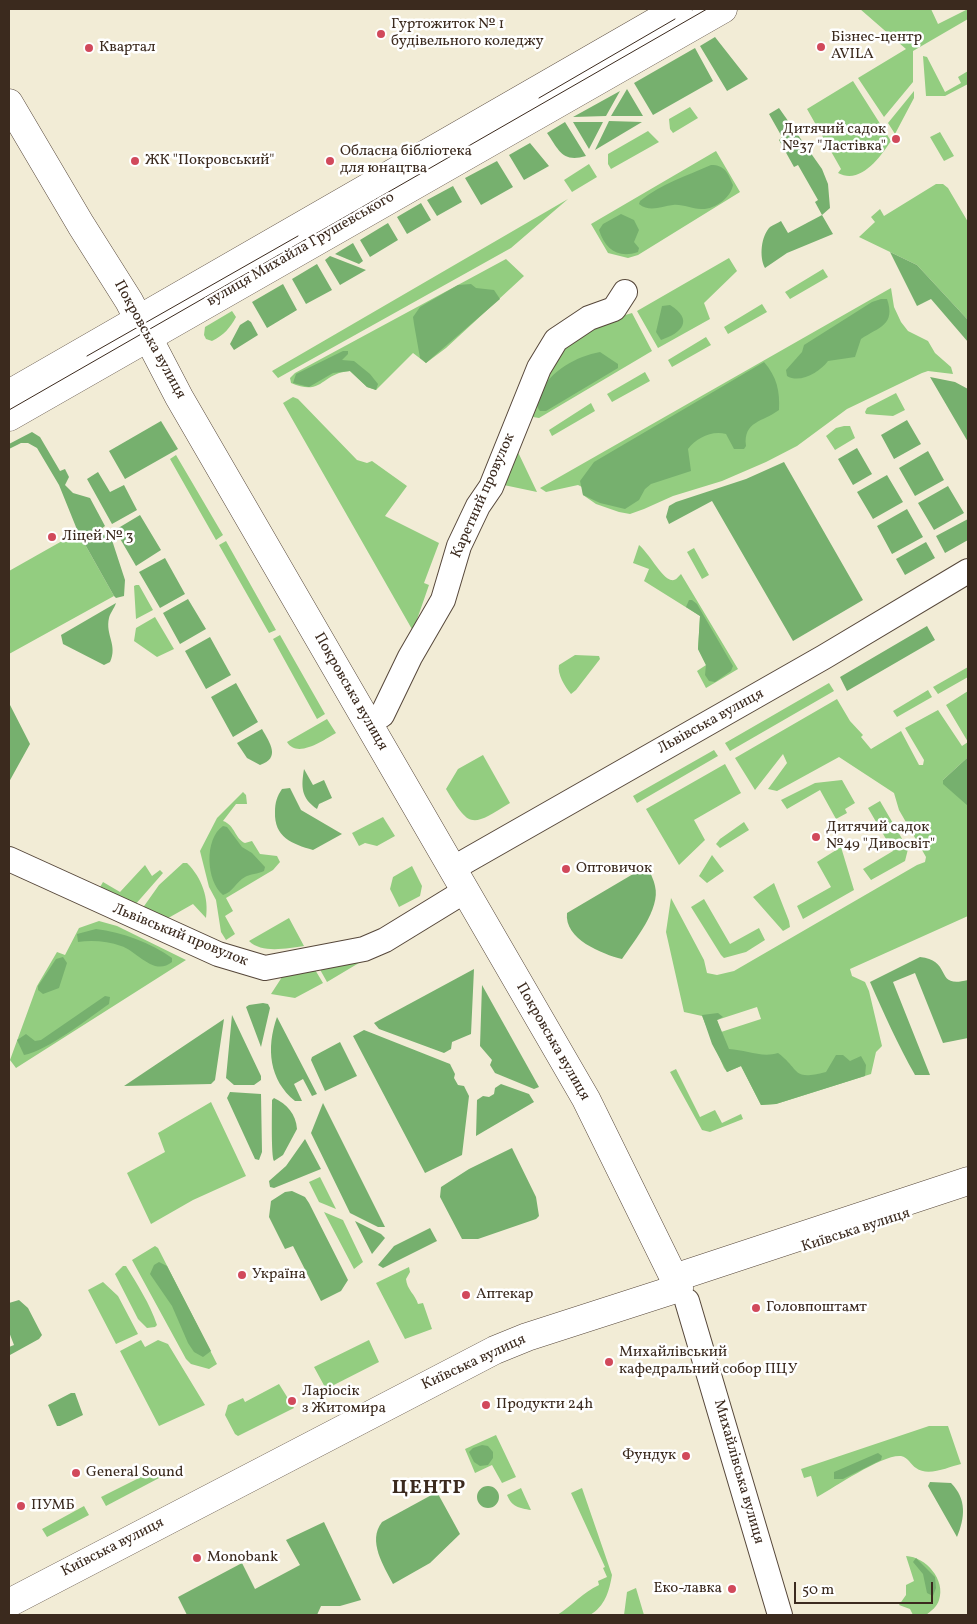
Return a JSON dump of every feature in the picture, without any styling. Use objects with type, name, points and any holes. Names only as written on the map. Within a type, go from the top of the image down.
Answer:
[{"type":"main road","name":"вулиця Михайла Грушевського","points":[[9,417],[143,328],[678,9]]},
{"type":"main road","name":"вулиця Михайла Грушевського","points":[[9,394],[143,328],[723,9]]},
{"type":"main road","name":"Покровська вулиця","points":[[9,102],[143,328],[179,397],[586,1099],[680,1289]]},
{"type":"main road","name":"Київська вулиця","points":[[9,1590],[482,1344],[524,1327],[680,1289],[968,1181]]},
{"type":"main road","name":"Київська вулиця","points":[[9,1603],[495,1350],[561,1326],[968,1195]]},
{"type":"street","name":"Каретний провулок","points":[[369,723],[382,716],[410,656],[443,600],[459,546],[478,506],[490,487],[539,368],[556,340],[589,318],[614,309],[625,292]]},
{"type":"street","name":"Львівська вулиця","points":[[458,880],[968,571]]},
{"type":"street","name":"Львівський провулок","points":[[9,859],[218,954],[265,968],[364,949],[385,940],[458,880]]},
{"type":"street","name":"Михайлівська вулиця","points":[[680,1289],[780,1615]]},
{"type":"green space","points":[[860,9],[931,9],[938,24],[968,9],[968,19],[913,51],[913,82],[884,117],[858,78],[906,49]]},
{"type":"green space","points":[[715,37],[748,79],[727,91],[700,46]]},
{"type":"green space","points":[[695,48],[713,81],[653,115],[634,83]]},
{"type":"green space","points":[[923,56],[927,57],[945,92],[961,83],[958,77],[968,71],[968,84],[945,96],[926,96]]},
{"type":"green space","points":[[853,81],[891,141],[869,168],[854,175],[846,176],[838,173],[841,169],[807,109]]},
{"type":"green space","points":[[627,89],[643,116],[611,116]]},
{"type":"green space","points":[[620,91],[606,116],[573,117]]},
{"type":"green space","points":[[914,91],[914,98],[895,134],[888,123]]},
{"type":"green space","points":[[690,107],[698,118],[673,133],[670,129],[669,119]]},
{"type":"green space","points":[[779,108],[822,169],[828,184],[830,208],[822,215],[815,202],[818,200],[798,165],[794,167],[779,140],[782,137],[769,114]]},
{"type":"green space","points":[[609,121],[642,122],[595,150]]},
{"type":"green space","points":[[565,122],[586,156],[571,158],[562,154],[547,133]]},
{"type":"green space","points":[[573,122],[603,122],[589,149]]},
{"type":"green space","points":[[648,131],[659,142],[611,169],[608,164],[608,154]]},
{"type":"green space","points":[[940,132],[954,156],[944,161],[930,137]]},
{"type":"green space","points":[[530,143],[549,166],[524,180],[509,155]]},
{"type":"green space","points":[[716,151],[740,192],[638,255],[628,258],[608,253],[591,224]]},
{"type":"green space","points":[[497,161],[513,187],[481,205],[465,178]]},
{"type":"green space","points":[[589,164],[597,177],[572,192],[564,180]]},
{"type":"green space","points":[[711,165],[723,168],[733,185],[732,190],[725,199],[711,208],[697,209],[673,205],[652,209],[639,204],[648,195],[665,185]]},
{"type":"green space","points":[[936,184],[943,184],[948,188],[968,222],[968,320],[917,265],[859,237],[875,222],[871,217],[880,209],[884,216]]},
{"type":"green space","points":[[453,186],[462,202],[437,216],[427,200]]},
{"type":"green space","points":[[568,199],[511,248],[278,378],[272,371]]},
{"type":"green space","points":[[421,203],[431,220],[407,234],[397,217]]},
{"type":"green space","points":[[621,214],[634,220],[639,230],[634,242],[639,248],[638,252],[624,254],[613,251],[602,237],[599,230],[603,224]]},
{"type":"green space","points":[[822,215],[833,234],[787,253],[765,268],[762,258],[762,247],[770,227],[781,221],[788,233]]},
{"type":"green space","points":[[388,223],[398,240],[370,257],[360,240]]},
{"type":"green space","points":[[353,243],[363,261],[359,264],[335,254]]},
{"type":"green space","points":[[890,252],[917,265],[968,320],[968,342],[931,299],[917,306]]},
{"type":"green space","points":[[330,256],[366,270],[340,285],[325,260]]},
{"type":"green space","points":[[729,258],[737,271],[704,303],[710,319],[658,348],[637,311]]},
{"type":"green space","points":[[506,259],[524,276],[446,348],[426,363],[413,353],[376,390],[367,387],[350,371],[333,376],[316,386],[302,387],[291,383],[290,378],[295,373]]},
{"type":"green space","points":[[317,264],[332,290],[306,304],[292,279]]},
{"type":"green space","points":[[823,269],[828,277],[790,299],[785,292]]},
{"type":"green space","points":[[283,284],[297,310],[267,328],[252,302]]},
{"type":"green space","points":[[471,284],[476,288],[494,290],[500,299],[426,363],[420,358],[413,317],[420,307],[458,285]]},
{"type":"green space","points":[[891,288],[894,307],[901,322],[908,331],[928,341],[935,353],[951,367],[953,374],[928,371],[922,373],[847,409],[797,446],[766,462],[722,481],[673,496],[630,514],[596,504],[583,495],[582,487],[578,485],[546,492],[540,488]]},
{"type":"green space","points":[[887,299],[889,315],[887,320],[880,328],[861,339],[855,357],[828,361],[815,373],[804,378],[798,379],[787,376],[786,370],[802,352],[804,345],[872,302]]},
{"type":"green space","points":[[762,304],[767,312],[728,334],[724,327]]},
{"type":"green space","points":[[670,305],[682,316],[682,326],[675,334],[661,340],[656,332],[662,306]]},
{"type":"green space","points":[[232,311],[236,317],[226,331],[212,341],[206,339],[204,335],[205,327]]},
{"type":"green space","points":[[632,313],[652,351],[539,418],[533,417],[530,413],[558,349],[592,325]]},
{"type":"green space","points":[[248,320],[258,335],[234,350],[230,344],[240,325]]},
{"type":"green space","points":[[706,337],[711,345],[672,367],[668,360]]},
{"type":"green space","points":[[343,351],[348,351],[348,354],[342,360],[354,361],[370,374],[378,384],[376,390],[367,387],[350,371],[333,373],[309,387],[293,383],[296,374]]},
{"type":"green space","points":[[600,352],[618,364],[618,368],[546,411],[538,409],[540,393],[557,371],[582,357]]},
{"type":"green space","points":[[764,362],[777,384],[779,410],[751,427],[744,449],[734,449],[726,434],[721,433],[710,434],[695,441],[688,449],[691,471],[651,484],[645,489],[639,500],[625,509],[600,503],[583,495],[580,481],[594,462]]},
{"type":"green space","points":[[645,372],[650,381],[612,402],[607,394]]},
{"type":"green space","points":[[930,377],[955,382],[968,389],[968,442]]},
{"type":"green space","points":[[896,393],[905,410],[893,416],[866,414],[867,408]]},
{"type":"green space","points":[[293,397],[298,399],[357,460],[367,463],[372,461],[407,486],[385,516],[439,543],[424,583],[429,585],[413,631],[283,403]]},
{"type":"green space","points":[[591,403],[595,411],[552,436],[549,430]]},
{"type":"green space","points":[[907,420],[921,444],[894,459],[881,435]]},
{"type":"green space","points":[[161,421],[178,449],[125,479],[109,451]]},
{"type":"green space","points":[[850,426],[855,438],[835,450],[826,436],[836,428]]},
{"type":"green space","points":[[32,432],[40,437],[60,471],[65,469],[69,477],[65,485],[73,493],[90,498],[105,526],[101,529],[105,536],[110,534],[125,580],[124,596],[116,598],[114,596],[78,532],[59,485],[37,448],[28,443],[21,443],[9,449],[9,444]]},
{"type":"green space","points":[[516,448],[537,492],[499,484]]},
{"type":"green space","points":[[857,448],[872,474],[853,485],[838,459]]},
{"type":"green space","points":[[928,451],[944,480],[915,496],[899,468]]},
{"type":"green space","points":[[176,455],[223,535],[216,540],[170,459]]},
{"type":"green space","points":[[784,462],[863,600],[793,641],[712,501],[669,524],[666,517],[669,506],[676,502],[746,479]]},
{"type":"green space","points":[[98,472],[110,492],[124,485],[137,510],[112,524],[87,479]]},
{"type":"green space","points":[[887,475],[903,502],[873,519],[857,492]]},
{"type":"green space","points":[[948,486],[964,513],[934,530],[918,503]]},
{"type":"green space","points":[[907,509],[923,537],[892,554],[877,526]]},
{"type":"green space","points":[[140,515],[161,550],[136,566],[115,530]]},
{"type":"green space","points":[[968,519],[968,540],[945,553],[936,536]]},
{"type":"green space","points":[[78,532],[114,596],[9,654],[9,571]]},
{"type":"green space","points":[[226,541],[276,630],[269,633],[219,545]]},
{"type":"green space","points":[[926,542],[935,558],[905,575],[896,559]]},
{"type":"green space","points":[[639,545],[667,578],[674,580],[681,574],[738,669],[706,688],[697,671],[706,665],[698,649],[700,616],[644,581],[649,569],[633,563]]},
{"type":"green space","points":[[694,548],[709,575],[702,579],[687,552]]},
{"type":"green space","points":[[165,558],[185,594],[160,608],[139,572]]},
{"type":"green space","points":[[139,585],[153,610],[136,619],[134,586]]},
{"type":"green space","points":[[188,599],[206,629],[180,644],[163,613]]},
{"type":"green space","points":[[689,600],[697,604],[733,666],[731,671],[715,682],[709,681],[705,675],[706,665],[698,649],[700,616],[686,607]]},
{"type":"green space","points":[[116,603],[108,624],[113,650],[110,662],[104,665],[63,644],[61,635]]},
{"type":"green space","points":[[155,617],[174,649],[157,657],[134,641],[136,628]]},
{"type":"green space","points":[[927,626],[935,640],[847,691],[840,677]]},
{"type":"green space","points":[[280,635],[325,714],[317,719],[273,639]]},
{"type":"green space","points":[[210,637],[231,675],[206,689],[185,651]]},
{"type":"green space","points":[[575,655],[599,656],[600,659],[571,694],[560,676],[559,665]]},
{"type":"green space","points":[[968,667],[968,677],[938,694],[933,687]]},
{"type":"green space","points":[[236,683],[258,722],[233,737],[211,697]]},
{"type":"green space","points":[[829,683],[834,691],[730,751],[725,743]]},
{"type":"green space","points":[[928,690],[932,697],[897,717],[893,711]]},
{"type":"green space","points":[[968,691],[968,742],[946,705]]},
{"type":"green space","points":[[837,699],[850,721],[863,735],[861,737],[871,749],[901,731],[919,765],[923,765],[924,760],[905,728],[938,710],[962,746],[968,742],[968,757],[943,780],[968,798],[968,916],[850,969],[852,976],[865,982],[869,991],[882,1046],[876,1052],[871,1074],[776,1104],[761,1105],[741,1066],[727,1072],[724,1068],[702,1016],[684,1012],[666,932],[671,898],[704,960],[707,973],[717,975],[734,971],[925,862],[926,857],[899,810],[894,793],[839,757],[777,791],[768,789],[787,763],[783,754],[755,790],[735,758]],"holes":[[[757,1007],[761,1019],[721,1032],[717,1020]]]},
{"type":"green space","points":[[9,703],[30,744],[9,782]]},
{"type":"green space","points":[[327,719],[336,733],[325,740],[297,749],[291,747],[287,742]]},
{"type":"green space","points":[[262,729],[272,754],[266,762],[260,765],[247,758],[237,743]]},
{"type":"green space","points":[[714,750],[718,756],[637,803],[633,796]]},
{"type":"green space","points":[[483,755],[510,803],[487,817],[472,820],[461,811],[446,789],[458,769]]},
{"type":"green space","points":[[968,757],[968,806],[943,784],[943,780]]},
{"type":"green space","points":[[725,764],[741,793],[694,820],[705,840],[679,865],[646,809]]},
{"type":"green space","points":[[304,769],[313,785],[324,780],[332,798],[319,804],[317,809],[308,801],[303,792]]},
{"type":"green space","points":[[842,780],[855,803],[845,809],[847,813],[836,819],[820,790],[787,809],[781,800],[815,783]]},
{"type":"green space","points":[[290,788],[301,810],[342,834],[313,850],[291,842],[286,838],[275,821],[275,809],[282,789]]},
{"type":"green space","points":[[243,792],[246,795],[247,804],[236,804],[223,821],[230,826],[242,841],[245,843],[252,841],[260,854],[277,856],[280,862],[273,870],[226,898],[233,911],[225,916],[235,934],[226,940],[221,932],[216,900],[209,887],[200,851],[217,818]]},
{"type":"green space","points":[[880,801],[908,849],[905,861],[871,880],[863,869],[893,851],[868,808]]},
{"type":"green space","points":[[383,817],[395,836],[377,846],[365,843],[359,846],[352,833]]},
{"type":"green space","points":[[744,822],[749,830],[720,848],[716,844],[720,839]]},
{"type":"green space","points":[[223,826],[227,827],[242,847],[252,853],[265,867],[264,871],[245,877],[223,895],[217,889],[213,880],[210,850],[217,832]]},
{"type":"green space","points":[[841,847],[854,890],[803,919],[797,906],[831,887],[817,862]]},
{"type":"green space","points":[[712,855],[724,871],[707,883],[699,876]]},
{"type":"green space","points":[[183,863],[187,863],[197,875],[203,889],[207,911],[206,918],[193,904],[163,921],[142,909],[159,885]]},
{"type":"green space","points":[[145,865],[152,876],[160,870],[163,873],[134,906],[99,889],[103,882],[120,892]]},
{"type":"green space","points":[[412,866],[422,886],[420,896],[399,907],[390,889],[393,877]]},
{"type":"green space","points":[[648,867],[654,884],[656,895],[654,905],[645,924],[622,959],[595,949],[578,938],[568,922],[567,913]]},
{"type":"green space","points":[[774,883],[789,921],[790,927],[783,931],[753,897]]},
{"type":"green space","points":[[704,899],[730,944],[759,928],[765,940],[746,952],[724,958],[691,907]]},
{"type":"green space","points":[[289,918],[304,946],[268,949],[261,948],[249,941]]},
{"type":"green space","points":[[99,921],[117,926],[186,960],[16,1068],[10,1060],[37,986],[57,952],[65,955],[79,928]]},
{"type":"green space","points":[[96,929],[116,933],[146,943],[172,958],[172,962],[159,967],[152,965],[116,944],[100,941],[78,942],[77,934]]},
{"type":"green space","points":[[379,951],[327,982],[318,966]]},
{"type":"green space","points":[[63,957],[67,963],[59,988],[43,994],[38,990],[38,986],[56,959]]},
{"type":"green space","points":[[920,957],[937,964],[946,978],[951,981],[968,980],[968,1038],[943,1043],[915,973],[893,982],[930,1075],[915,1075],[891,1029],[870,982]]},
{"type":"green space","points":[[314,968],[323,983],[295,998],[271,994],[284,974]]},
{"type":"green space","points":[[474,969],[471,1034],[452,1042],[451,1049],[444,1053],[379,1029],[374,1023]]},
{"type":"green space","points":[[482,985],[539,1087],[534,1089],[495,1073],[490,1065],[492,1060],[480,1046]]},
{"type":"green space","points":[[105,996],[110,997],[109,1004],[56,1041],[24,1055],[17,1040],[26,1034],[35,1041],[41,1040]]},
{"type":"green space","points":[[263,1003],[268,1004],[270,1008],[261,1047],[246,1007]]},
{"type":"green space","points":[[718,1013],[723,1017],[717,1020],[729,1049],[760,1054],[778,1053],[798,1072],[807,1075],[826,1072],[836,1055],[843,1055],[850,1061],[861,1056],[866,1065],[865,1076],[776,1104],[761,1105],[741,1066],[727,1072],[712,1044],[702,1015]]},
{"type":"green space","points":[[232,1015],[261,1076],[261,1080],[254,1085],[234,1085],[226,1078]]},
{"type":"green space","points":[[277,1017],[317,1094],[312,1096],[303,1079],[294,1084],[302,1101],[295,1101],[286,1093],[275,1073],[272,1063],[272,1040]]},
{"type":"green space","points":[[224,1019],[215,1080],[211,1084],[124,1086]]},
{"type":"green space","points":[[364,1030],[450,1064],[458,1085],[464,1086],[469,1096],[462,1155],[425,1173],[353,1036]]},
{"type":"green space","points":[[340,1042],[357,1076],[325,1091],[311,1060],[312,1057]]},
{"type":"green space","points":[[676,1069],[700,1117],[715,1110],[722,1123],[741,1114],[743,1119],[710,1132],[702,1130],[670,1072]]},
{"type":"green space","points":[[501,1084],[529,1094],[534,1102],[476,1136],[477,1100],[483,1096],[489,1097],[494,1094],[495,1088]]},
{"type":"green space","points":[[230,1092],[261,1094],[262,1152],[259,1160],[255,1159],[227,1098]]},
{"type":"green space","points":[[274,1098],[290,1110],[295,1119],[297,1129],[283,1155],[274,1161],[272,1151],[272,1100]]},
{"type":"green space","points":[[211,1102],[246,1176],[193,1200],[151,1224],[127,1173],[165,1152],[158,1133]]},
{"type":"green space","points":[[323,1103],[385,1227],[378,1227],[350,1213],[311,1133]]},
{"type":"green space","points":[[305,1139],[321,1169],[274,1188],[270,1187],[269,1181],[286,1166]]},
{"type":"green space","points":[[512,1148],[536,1197],[539,1216],[536,1219],[478,1239],[462,1239],[440,1197],[441,1187],[469,1169]]},
{"type":"green space","points":[[320,1177],[336,1209],[319,1202],[309,1182]]},
{"type":"green space","points":[[292,1191],[305,1197],[309,1203],[348,1280],[341,1291],[321,1301],[293,1246],[285,1249],[269,1217],[271,1201],[285,1192]]},
{"type":"green space","points":[[324,1212],[343,1220],[363,1262],[354,1269]]},
{"type":"green space","points":[[355,1221],[381,1234],[385,1238],[372,1254]]},
{"type":"green space","points":[[430,1228],[437,1241],[383,1268],[378,1265],[394,1246]]},
{"type":"green space","points":[[155,1246],[158,1248],[217,1364],[209,1369],[191,1364],[186,1359],[132,1260]]},
{"type":"green space","points":[[159,1262],[167,1266],[211,1351],[203,1357],[194,1352],[188,1343],[172,1306],[150,1274],[154,1265]]},
{"type":"green space","points":[[123,1266],[126,1266],[147,1302],[157,1325],[155,1327],[147,1328],[138,1319],[115,1274]]},
{"type":"green space","points":[[409,1267],[410,1272],[406,1279],[408,1286],[418,1304],[423,1303],[432,1329],[405,1339],[376,1283]]},
{"type":"green space","points":[[103,1282],[118,1296],[138,1334],[116,1344],[88,1290]]},
{"type":"green space","points":[[19,1300],[28,1308],[42,1335],[39,1339],[10,1355],[9,1347],[14,1345],[9,1332],[9,1303]]},
{"type":"green space","points":[[141,1340],[145,1347],[158,1340],[168,1344],[205,1405],[159,1426],[120,1351]]},
{"type":"green space","points":[[369,1340],[379,1362],[326,1389],[314,1367]]},
{"type":"green space","points":[[279,1384],[294,1408],[238,1436],[235,1434],[225,1415],[228,1405],[243,1398],[245,1402]]},
{"type":"green space","points":[[71,1393],[75,1393],[83,1415],[57,1426],[48,1405]]},
{"type":"green space","points":[[929,1426],[948,1426],[961,1464],[926,1472],[916,1468],[908,1459],[901,1456],[893,1457],[871,1465],[817,1497],[811,1476],[804,1478],[801,1469]]},
{"type":"green space","points":[[496,1435],[516,1477],[502,1483],[492,1465],[475,1473],[465,1449]]},
{"type":"green space","points":[[482,1445],[488,1446],[493,1452],[493,1458],[488,1465],[480,1466],[474,1462],[469,1452],[473,1448]]},
{"type":"green space","points":[[878,1453],[882,1456],[881,1460],[843,1479],[834,1479],[834,1472]]},
{"type":"green space","points":[[157,1469],[161,1477],[106,1506],[101,1497]]},
{"type":"green space","points":[[930,1482],[951,1483],[960,1496],[963,1516],[957,1537],[928,1486]]},
{"type":"green space","points":[[488,1486],[496,1489],[499,1497],[496,1505],[488,1508],[480,1505],[477,1497],[480,1489]]},
{"type":"green space","points":[[521,1488],[531,1510],[516,1506],[507,1495]]},
{"type":"green space","points":[[582,1488],[612,1575],[611,1581],[603,1603],[590,1615],[557,1615],[588,1591],[599,1585],[598,1581],[607,1577],[603,1568],[605,1567],[571,1493]]},
{"type":"green space","points":[[437,1492],[460,1534],[430,1563],[393,1584],[378,1553],[376,1537],[378,1529],[382,1522]]},
{"type":"green space","points":[[84,1506],[89,1515],[47,1537],[42,1529]]},
{"type":"green space","points":[[324,1522],[361,1600],[340,1606],[321,1606],[317,1615],[187,1615],[178,1597],[242,1563],[255,1589],[300,1565],[286,1540]]},
{"type":"green space","points":[[906,1556],[921,1560],[927,1565],[933,1571],[940,1585],[938,1602],[934,1609],[926,1615],[913,1615],[910,1609],[899,1605],[906,1595],[906,1585],[914,1581]]},
{"type":"green space","points":[[916,1558],[935,1577],[936,1588],[933,1596],[927,1593],[923,1574],[913,1562]]},
{"type":"green space","points":[[636,1588],[644,1615],[624,1615],[627,1592]]},
{"type":"tram line","points":[[9,410],[707,9]]},
{"type":"tram line","points":[[539,98],[675,19]]},
{"type":"tram line","points":[[87,356],[298,236]]},
{"type":"place","name":"Гуртожиток № 1 будівельного коледжу","points":[[381,34]]},
{"type":"place","name":"Бізнес-центр AVILA","points":[[821,47]]},
{"type":"place","name":"Квартал","points":[[89,48]]},
{"type":"place","name":"Дитячий садок №37 \"Ластівка\"","points":[[896,139]]},
{"type":"place","name":"ЖК \"Покровський\"","points":[[135,161]]},
{"type":"place","name":"Обласна бібліотека для юнацтва","points":[[330,161]]},
{"type":"place","name":"Ліцей № 3","points":[[52,537]]},
{"type":"place","name":"Дитячий садок №49 \"Дивосвіт\"","points":[[816,837]]},
{"type":"place","name":"Оптовичок","points":[[566,869]]},
{"type":"place","name":"Україна","points":[[242,1275]]},
{"type":"place","name":"Аптекар","points":[[466,1295]]},
{"type":"place","name":"Головпоштамт","points":[[756,1308]]},
{"type":"place","name":"Михайлівський кафедральний собор ПЦУ","points":[[609,1362]]},
{"type":"place","name":"Ларіосік з Житомира","points":[[292,1401]]},
{"type":"place","name":"Продукти 24h","points":[[486,1405]]},
{"type":"place","name":"Фундук","points":[[686,1456]]},
{"type":"place","name":"General Sound","points":[[76,1473]]},
{"type":"place","name":"ПУМБ","points":[[21,1506]]},
{"type":"place","name":"Monobank","points":[[197,1558]]},
{"type":"place","name":"Еко-лавка","points":[[732,1589]]},
{"type":"district","name":"ЦЕНТР","points":[[429,1489]]}]
